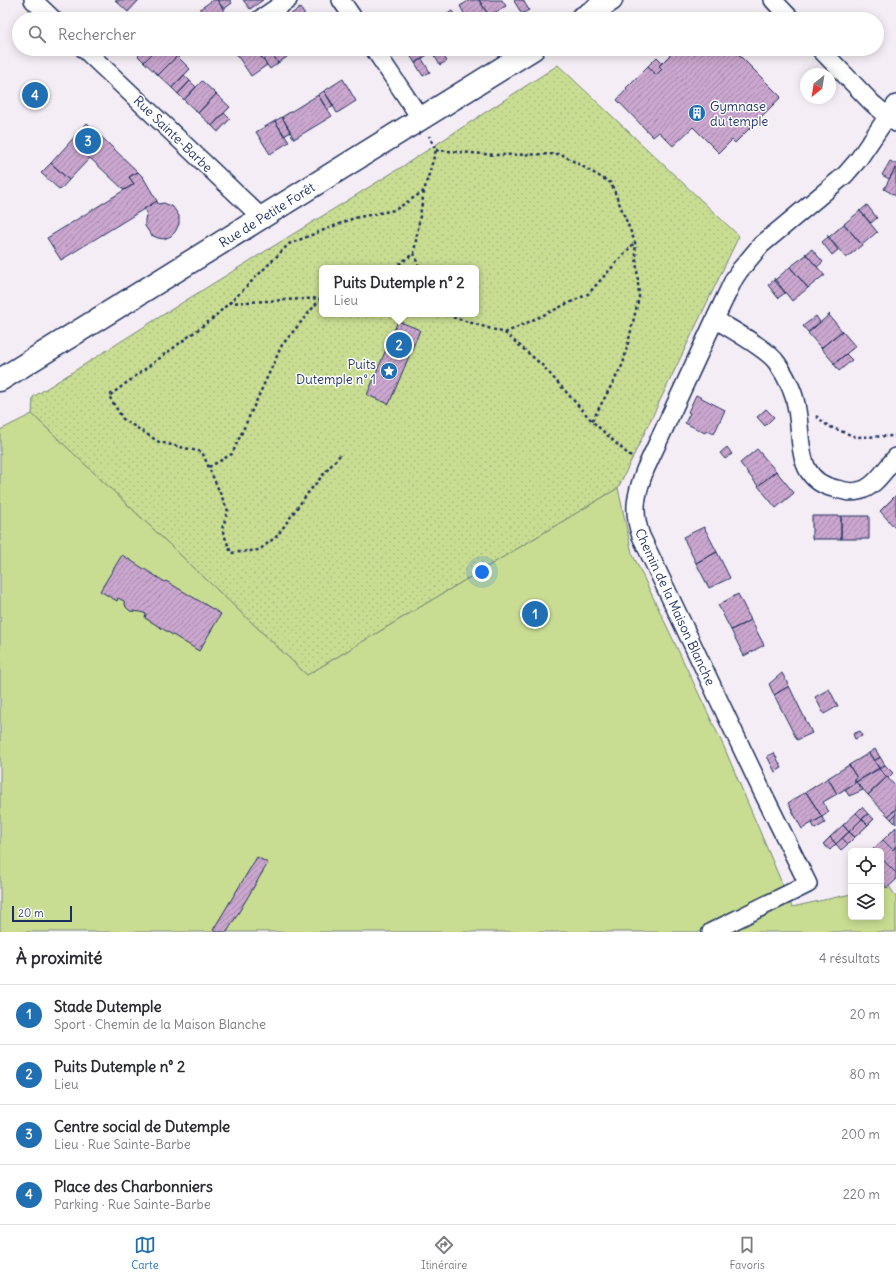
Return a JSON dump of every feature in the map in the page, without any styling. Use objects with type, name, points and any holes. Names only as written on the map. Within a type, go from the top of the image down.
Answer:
[{"type":"main road","points":[[592,12],[611,0]]},
{"type":"main road","name":"Rue de Petite Forêt","points":[[0,380],[522,56]]},
{"type":"street","points":[[33,0],[46,12]]},
{"type":"street","points":[[270,12],[288,0]]},
{"type":"street","points":[[341,0],[349,12]]},
{"type":"street","points":[[773,0],[784,12]]},
{"type":"street","name":"Rue Sainte-Barbe","points":[[91,56],[262,218]]},
{"type":"street","points":[[379,56],[421,119]]},
{"type":"street","points":[[827,56],[872,103],[893,115]]},
{"type":"street","name":"Chemin de la Maison Blanche","points":[[711,932],[808,884],[641,536],[636,521],[635,507],[639,486],[645,470],[734,279],[755,251],[845,175],[893,115]]},
{"type":"street","points":[[715,319],[770,354],[780,368],[794,398],[797,409],[806,468],[819,482],[833,488],[852,492],[859,491],[869,487],[896,457]]},
{"type":"path","points":[[418,265],[414,253],[424,191],[436,150],[421,119]]},
{"type":"path","points":[[436,150],[496,155],[561,154],[611,183],[635,242],[639,298],[623,364],[592,421]]},
{"type":"path","points":[[340,455],[307,494],[276,536],[258,550],[232,553],[222,529],[228,511],[202,452],[159,442],[124,419],[109,396],[212,319],[289,244],[354,218],[395,210],[424,191]]},
{"type":"path","points":[[505,333],[588,294],[635,242]]},
{"type":"path","points":[[398,265],[414,253]]},
{"type":"path","points":[[229,303],[319,298]]},
{"type":"path","points":[[209,467],[232,454],[282,344],[319,301]]},
{"type":"path","points":[[452,317],[505,333],[542,365],[592,421],[645,470]]},
{"type":"path","points":[[794,398],[828,426],[841,432],[856,437],[896,436]]},
{"type":"green space","points":[[558,65],[739,236],[618,488],[307,675],[32,414],[33,397],[400,168]]},
{"type":"green space","points":[[32,414],[307,675],[618,488],[632,553],[724,747],[792,907],[848,895],[848,920],[884,920],[884,887],[889,886],[896,897],[896,932],[0,932],[0,430]]},
{"type":"building","points":[[115,0],[139,0],[128,12]]},
{"type":"building","points":[[213,0],[217,0],[225,12],[202,12],[200,9]]},
{"type":"building","points":[[217,0],[230,0],[232,3],[224,9]]},
{"type":"building","points":[[243,0],[263,0],[250,9]]},
{"type":"building","points":[[470,0],[479,0],[486,12],[463,12],[460,6]]},
{"type":"building","points":[[479,0],[502,0],[506,6],[496,12],[486,12]]},
{"type":"building","points":[[523,0],[529,10],[521,12],[514,1]]},
{"type":"building","points":[[300,8],[303,12],[294,12]]},
{"type":"building","points":[[138,56],[150,56],[144,62]]},
{"type":"building","points":[[150,56],[177,56],[158,75],[144,62]]},
{"type":"building","points":[[177,56],[190,69],[172,88],[158,75]]},
{"type":"building","points":[[238,56],[261,56],[267,65],[251,76]]},
{"type":"building","points":[[260,56],[274,56],[278,63],[270,69]]},
{"type":"building","points":[[274,56],[286,56],[287,57],[278,63]]},
{"type":"building","points":[[410,56],[426,56],[415,63]]},
{"type":"building","points":[[434,56],[444,56],[447,61],[440,65]]},
{"type":"building","name":"Gymnase du temple","points":[[669,56],[740,56],[781,97],[735,143],[732,140],[719,153],[693,127],[673,146],[659,132],[653,137],[617,100],[627,89],[626,88],[648,66],[656,75],[662,69],[659,66]]},
{"type":"building","points":[[657,57],[662,62],[659,66],[662,69],[656,75],[648,66]]},
{"type":"building","points":[[422,59],[430,72],[423,76],[415,63]]},
{"type":"building","points":[[184,75],[190,81],[178,94],[172,88]]},
{"type":"building","points":[[343,79],[356,101],[337,113],[324,91]]},
{"type":"building","points":[[190,81],[196,87],[184,100],[178,94]]},
{"type":"building","points":[[202,81],[216,94],[198,113],[184,100]]},
{"type":"building","points":[[324,91],[334,106],[327,110],[318,95]]},
{"type":"building","points":[[216,94],[230,107],[212,126],[198,113]]},
{"type":"building","points":[[318,95],[332,116],[294,139],[282,117]]},
{"type":"building","points":[[224,113],[230,119],[218,132],[212,126]]},
{"type":"building","points":[[282,117],[291,132],[284,136],[275,121]]},
{"type":"building","points":[[275,121],[289,142],[270,154],[256,132]]},
{"type":"building","points":[[87,123],[138,172],[129,177],[134,184],[124,190],[90,158],[69,180],[51,163]]},
{"type":"building","points":[[890,161],[896,164],[896,167],[889,179],[882,175]]},
{"type":"building","points":[[51,163],[69,180],[60,190],[41,173]]},
{"type":"building","points":[[896,167],[896,196],[884,189]]},
{"type":"building","points":[[138,172],[143,177],[157,201],[61,260],[47,238],[134,184],[129,177]]},
{"type":"building","points":[[157,201],[158,204],[164,203],[173,207],[179,216],[179,224],[175,232],[171,236],[164,239],[151,235],[145,226],[147,213],[144,209]]},
{"type":"building","points":[[867,205],[877,218],[871,223],[860,211]]},
{"type":"building","points":[[860,211],[878,233],[877,232],[862,245],[844,224]]},
{"type":"building","points":[[844,224],[862,245],[846,258],[827,235],[829,237]]},
{"type":"building","points":[[828,237],[838,250],[832,255],[822,242]]},
{"type":"building","points":[[812,249],[823,262],[817,267],[806,254]]},
{"type":"building","points":[[805,253],[825,276],[808,288],[790,267],[806,255]]},
{"type":"building","points":[[790,267],[808,288],[792,301],[775,280]]},
{"type":"building","points":[[774,280],[785,293],[778,298],[768,285]]},
{"type":"building","points":[[830,314],[829,315],[842,331],[821,348],[808,333]]},
{"type":"building","points":[[816,316],[820,322],[808,332],[803,326]]},
{"type":"building","points":[[398,321],[420,330],[389,404],[367,395]]},
{"type":"building","points":[[842,331],[856,346],[832,365],[834,363],[821,348]]},
{"type":"building","points":[[846,354],[852,360],[839,371],[834,364]]},
{"type":"building","points":[[696,395],[725,410],[714,434],[706,430],[705,433],[685,423],[690,413],[688,412]]},
{"type":"building","points":[[766,409],[774,417],[765,426],[757,417]]},
{"type":"building","points":[[727,447],[732,454],[725,459],[720,453]]},
{"type":"building","points":[[757,449],[776,471],[758,486],[740,463]]},
{"type":"building","points":[[776,471],[794,493],[776,508],[758,486]]},
{"type":"building","points":[[896,495],[896,527],[895,528],[880,511]]},
{"type":"building","points":[[812,516],[841,516],[841,539],[812,539]]},
{"type":"building","points":[[841,516],[869,516],[869,539],[841,539]]},
{"type":"building","points":[[704,527],[717,552],[696,563],[683,537]]},
{"type":"building","points":[[717,552],[730,578],[709,588],[696,563]]},
{"type":"building","points":[[122,555],[221,614],[199,651],[145,618],[146,614],[130,611],[126,607],[124,601],[118,598],[117,601],[100,591]]},
{"type":"building","points":[[738,594],[751,620],[731,630],[718,605]]},
{"type":"building","points":[[751,620],[764,645],[744,656],[731,630]]},
{"type":"building","points":[[782,673],[789,686],[774,695],[769,684]]},
{"type":"building","points":[[789,686],[812,733],[797,740],[774,695]]},
{"type":"building","points":[[829,689],[838,706],[824,714],[815,697]]},
{"type":"building","points":[[860,731],[862,736],[855,739],[853,734]]},
{"type":"building","points":[[875,749],[880,757],[874,761],[869,753]]},
{"type":"building","points":[[774,753],[782,768],[775,772],[767,756]]},
{"type":"building","points":[[869,753],[879,768],[856,782],[863,790],[849,796],[845,789],[855,783],[855,779],[857,778],[849,765]]},
{"type":"building","points":[[880,757],[885,765],[879,768],[874,761]]},
{"type":"building","points":[[849,765],[857,778],[855,779],[855,783],[837,794],[828,778]]},
{"type":"building","points":[[885,765],[893,773],[888,778],[879,769]]},
{"type":"building","points":[[879,769],[887,777],[868,795],[856,782]]},
{"type":"building","points":[[887,777],[896,787],[896,809],[888,816],[868,795]]},
{"type":"building","points":[[828,778],[837,794],[823,802],[829,812],[822,817],[806,792]]},
{"type":"building","points":[[806,792],[822,817],[802,829],[788,803]]},
{"type":"building","points":[[862,807],[868,814],[862,819],[856,813]]},
{"type":"building","points":[[896,809],[896,814],[891,819],[888,816]]},
{"type":"building","points":[[856,813],[862,819],[849,832],[843,825]]},
{"type":"building","points":[[868,814],[874,819],[868,825],[862,819]]},
{"type":"building","points":[[896,814],[896,824],[891,819]]},
{"type":"building","points":[[822,817],[825,823],[815,829],[812,823]]},
{"type":"building","points":[[862,819],[868,825],[855,837],[849,832]]},
{"type":"building","points":[[843,825],[849,832],[836,844],[830,837]]},
{"type":"building","points":[[896,827],[896,846],[893,850],[883,840]]},
{"type":"building","points":[[849,832],[855,837],[848,844],[842,838]]},
{"type":"building","points":[[830,837],[836,844],[830,850],[823,844]]},
{"type":"building","points":[[842,838],[848,844],[841,850],[836,844]]},
{"type":"building","points":[[883,840],[893,850],[896,846],[896,873],[884,861],[884,848],[874,848]]},
{"type":"building","points":[[257,857],[268,863],[227,932],[216,932],[213,930]]},
{"type":"building","points":[[884,861],[896,873],[896,880],[887,888],[884,884]]},
{"type":"place","name":"Place des Charbonniers","points":[[35,95]]},
{"type":"place","name":"Gymnase du temple","points":[[697,113]]},
{"type":"place","name":"Centre social de Dutemple","points":[[88,141]]},
{"type":"place","name":"Puits Dutemple n° 2","points":[[399,345]]},
{"type":"place","name":"Puits Dutemple n° 1","points":[[389,371]]},
{"type":"place","name":"Stade Dutemple","points":[[535,614]]}]
